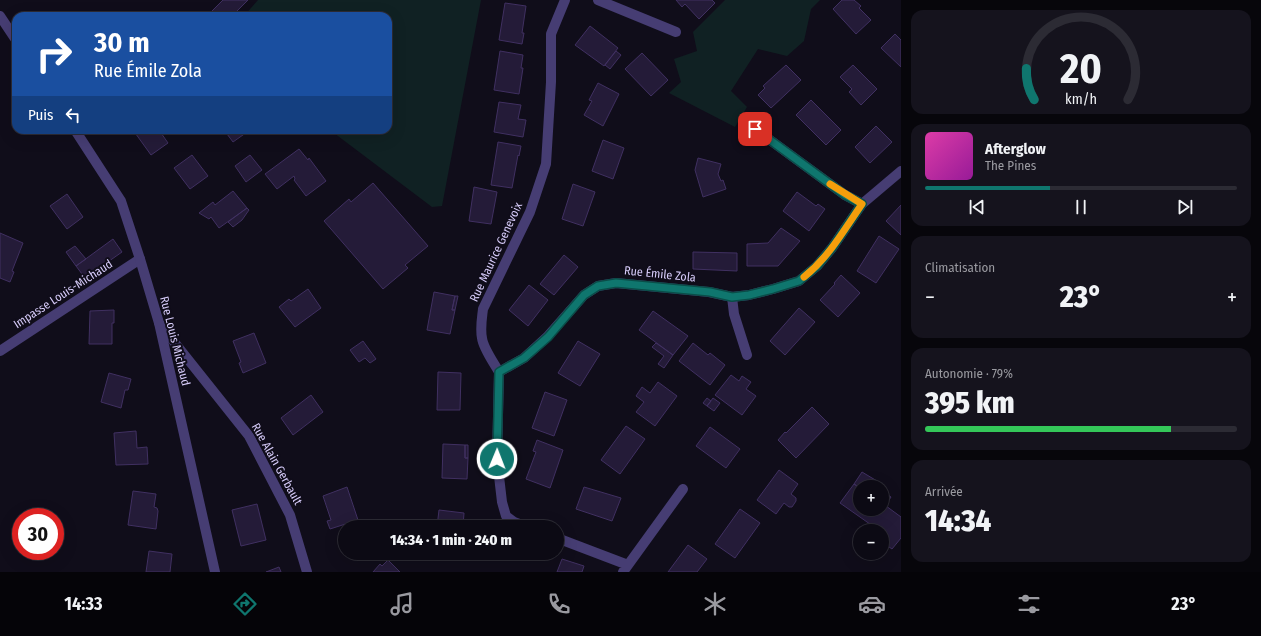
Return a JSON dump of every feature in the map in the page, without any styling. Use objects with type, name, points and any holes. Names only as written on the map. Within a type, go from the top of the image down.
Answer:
[{"type":"street","name":"Rue Maurice Genevoix","points":[[499,372],[482,339],[481,325],[483,309],[530,212],[546,164],[551,82],[550,34],[565,0]]},
{"type":"street","points":[[598,0],[676,32]]},
{"type":"street","points":[[0,16],[12,34]]},
{"type":"street","points":[[755,129],[845,195],[862,204]]},
{"type":"street","name":"Rue Louis Michaud","points":[[78,134],[121,201],[140,260],[159,323],[215,572]]},
{"type":"street","name":"Rue Émile Zola","points":[[499,372],[524,358],[548,337],[584,295],[598,286],[616,283],[710,292],[732,297],[767,290],[799,281],[817,266],[832,248],[862,204],[901,171]]},
{"type":"street","name":"Impasse Louis-Michaud","points":[[0,351],[140,260]]},
{"type":"street","points":[[732,297],[734,314],[747,354]]},
{"type":"street","name":"Rue Alain Gerbault","points":[[159,323],[249,436],[290,516],[307,572]]},
{"type":"street","points":[[499,372],[497,459],[502,502],[506,516],[511,520]]},
{"type":"street","points":[[564,541],[626,568],[683,489]]},
{"type":"shaded area","points":[[258,0],[481,0],[442,206],[432,207],[335,134],[392,134],[392,12],[248,12]]},
{"type":"shaded area","points":[[725,0],[820,0],[811,9],[804,41],[787,56],[758,49],[731,91],[747,107],[735,127],[669,93],[681,82],[674,59],[697,51],[693,32]]},
{"type":"building","points":[[223,0],[248,0],[236,12],[211,12]]},
{"type":"building","points":[[676,0],[712,0],[715,3],[699,19],[685,4],[682,7]]},
{"type":"building","points":[[842,0],[854,0],[861,6],[859,8],[871,20],[856,34],[833,9]]},
{"type":"building","points":[[505,3],[526,6],[522,44],[499,40]]},
{"type":"building","points":[[590,26],[618,48],[604,66],[575,45]]},
{"type":"building","points":[[895,34],[901,40],[901,67],[881,48]]},
{"type":"building","points":[[500,51],[523,55],[521,68],[523,68],[519,94],[494,90]]},
{"type":"building","points":[[616,51],[621,55],[610,69],[605,65]]},
{"type":"building","points":[[642,53],[668,80],[651,96],[625,69]]},
{"type":"building","points":[[786,65],[801,80],[771,108],[758,95],[765,88],[763,86]]},
{"type":"building","points":[[853,65],[877,89],[861,105],[849,92],[852,89],[840,77]]},
{"type":"building","points":[[598,83],[619,94],[603,126],[584,115],[592,101],[589,100]]},
{"type":"building","points":[[811,100],[841,130],[826,145],[796,115]]},
{"type":"building","points":[[499,102],[521,105],[518,119],[526,120],[523,137],[494,132]]},
{"type":"building","points":[[876,126],[892,142],[870,163],[855,147]]},
{"type":"building","points":[[136,134],[162,134],[168,143],[151,155]]},
{"type":"building","points":[[227,134],[244,134],[233,142]]},
{"type":"building","points":[[603,140],[624,148],[613,179],[592,171]]},
{"type":"building","points":[[498,142],[521,146],[512,188],[491,185]]},
{"type":"building","points":[[299,149],[308,160],[309,158],[326,181],[306,196],[294,180],[294,176],[277,189],[265,174]]},
{"type":"building","points":[[192,155],[208,176],[190,189],[174,168]]},
{"type":"building","points":[[250,155],[262,170],[246,182],[235,166]]},
{"type":"building","points":[[698,158],[721,164],[718,174],[721,181],[723,180],[726,189],[703,197],[695,170]]},
{"type":"building","points":[[373,183],[428,246],[405,265],[408,268],[383,289],[324,221],[349,199],[351,202]]},
{"type":"building","points":[[573,184],[595,192],[583,226],[562,219]]},
{"type":"building","points":[[474,187],[497,192],[491,224],[469,221]]},
{"type":"building","points":[[233,191],[247,208],[219,228],[211,217],[209,219],[199,213],[213,202],[215,205]]},
{"type":"building","points":[[797,192],[816,206],[818,204],[825,209],[809,231],[783,211]]},
{"type":"building","points":[[67,194],[83,217],[67,229],[50,206]]},
{"type":"building","points":[[901,205],[901,235],[886,221]]},
{"type":"building","points":[[247,208],[249,210],[242,220],[233,227],[228,222]]},
{"type":"building","points":[[781,228],[800,241],[778,266],[747,266],[747,244],[768,243]]},
{"type":"building","points":[[0,233],[23,243],[12,271],[14,272],[10,282],[0,278]]},
{"type":"building","points":[[879,236],[899,249],[876,283],[857,271]]},
{"type":"building","points":[[113,239],[122,252],[85,278],[76,266]]},
{"type":"building","points":[[75,246],[86,259],[76,266],[66,252]]},
{"type":"building","points":[[693,252],[737,253],[737,271],[693,269]]},
{"type":"building","points":[[564,255],[578,267],[554,295],[540,284]]},
{"type":"building","points":[[841,275],[860,293],[838,317],[820,300]]},
{"type":"building","points":[[529,285],[548,300],[528,326],[509,310]]},
{"type":"building","points":[[308,289],[321,308],[295,327],[279,307],[289,299],[291,301]]},
{"type":"building","points":[[434,292],[455,296],[452,310],[455,310],[450,334],[427,330]]},
{"type":"building","points":[[455,296],[458,296],[455,310],[452,310]]},
{"type":"building","points":[[799,308],[815,322],[785,355],[770,341]]},
{"type":"building","points":[[114,310],[114,323],[112,323],[112,344],[89,344],[90,311]]},
{"type":"building","points":[[653,311],[688,336],[673,355],[639,330]]},
{"type":"building","points":[[254,333],[266,363],[243,373],[239,363],[241,362],[233,341]]},
{"type":"building","points":[[363,341],[376,359],[370,363],[365,358],[359,362],[350,350]]},
{"type":"building","points":[[578,341],[600,354],[580,386],[558,373]]},
{"type":"building","points":[[656,343],[673,355],[664,368],[658,364],[664,356],[652,347]]},
{"type":"building","points":[[693,343],[708,355],[710,353],[725,365],[710,385],[679,361]]},
{"type":"building","points":[[438,372],[461,373],[460,410],[437,410]]},
{"type":"building","points":[[109,373],[131,379],[128,390],[125,390],[121,408],[101,402]]},
{"type":"building","points":[[731,375],[739,381],[742,376],[751,382],[746,389],[756,396],[742,415],[715,395]]},
{"type":"building","points":[[658,382],[677,396],[655,426],[636,412],[644,402],[636,396],[642,387],[650,393]]},
{"type":"building","points":[[545,392],[567,400],[554,436],[532,428]]},
{"type":"building","points":[[311,395],[323,412],[293,435],[281,418]]},
{"type":"building","points":[[707,398],[711,401],[707,406],[703,403]]},
{"type":"building","points":[[713,398],[720,403],[714,411],[707,406]]},
{"type":"building","points":[[812,407],[829,424],[796,458],[778,440]]},
{"type":"building","points":[[626,426],[645,439],[620,474],[601,460]]},
{"type":"building","points":[[710,427],[740,449],[726,468],[696,446]]},
{"type":"building","points":[[136,431],[137,448],[147,447],[148,464],[116,465],[114,433]]},
{"type":"building","points":[[537,440],[563,450],[550,488],[526,479],[536,452],[533,451]]},
{"type":"building","points":[[443,444],[465,445],[465,458],[468,458],[467,479],[442,478]]},
{"type":"building","points":[[465,445],[468,445],[468,458],[465,458]]},
{"type":"building","points":[[779,470],[798,484],[791,494],[796,498],[796,501],[792,507],[789,507],[784,503],[776,514],[757,500]]},
{"type":"building","points":[[862,472],[875,480],[857,480]]},
{"type":"building","points":[[853,485],[853,512],[840,503]]},
{"type":"building","points":[[347,487],[358,520],[338,520],[338,526],[330,529],[327,521],[331,520],[323,496]]},
{"type":"building","points":[[584,487],[621,498],[612,521],[576,509]]},
{"type":"building","points":[[133,491],[156,494],[154,507],[157,508],[158,511],[156,529],[128,525]]},
{"type":"building","points":[[257,504],[266,540],[241,546],[232,510]]},
{"type":"building","points":[[889,508],[901,517],[901,538],[892,549],[889,547],[889,524],[870,524],[858,516],[889,516]]},
{"type":"building","points":[[740,509],[760,523],[735,558],[715,544]]},
{"type":"building","points":[[439,510],[464,513],[463,520],[438,520]]},
{"type":"building","points":[[688,545],[707,559],[697,572],[668,572]]},
{"type":"building","points":[[149,551],[172,554],[170,572],[146,572]]},
{"type":"building","points":[[388,560],[400,572],[373,572],[380,564],[382,566]]},
{"type":"building","points":[[562,560],[584,566],[582,572],[557,572]]},
{"type":"building","points":[[279,567],[281,572],[266,572]]},
{"type":"slow traffic","points":[[804,277],[817,266],[832,248],[862,204],[845,195],[830,184]]},
{"type":"route","points":[[497,459],[499,372],[524,358],[548,337],[584,295],[598,286],[616,283],[710,292],[732,297],[749,295],[799,281],[817,266],[832,248],[862,204],[845,195],[755,129]]}]
